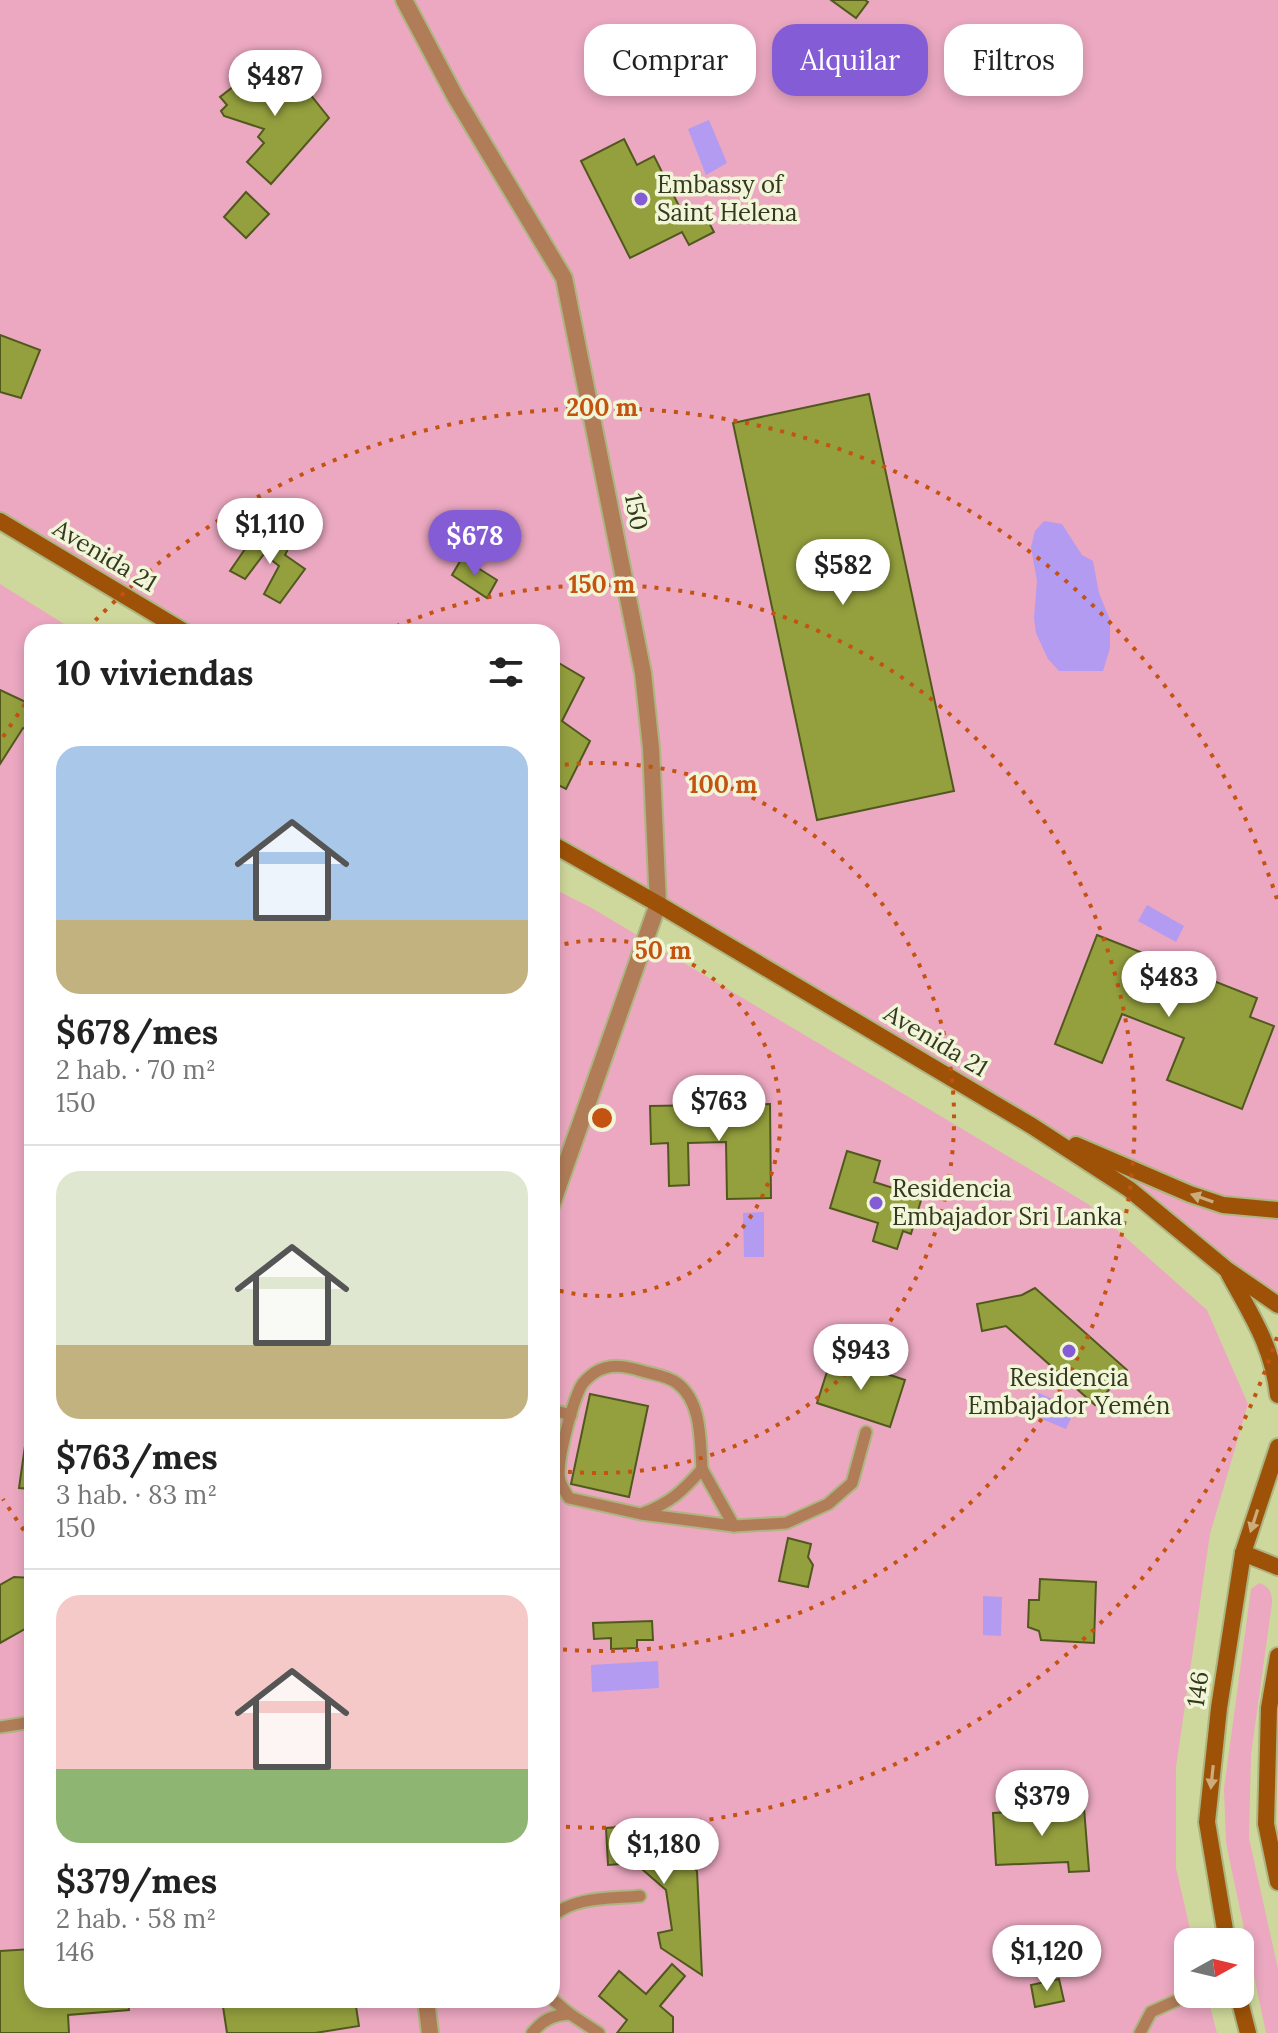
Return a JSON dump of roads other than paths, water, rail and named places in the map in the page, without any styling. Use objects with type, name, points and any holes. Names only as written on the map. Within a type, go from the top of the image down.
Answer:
[{"type":"main road","name":"Avenida 21","points":[[0,521],[172,624]]},
{"type":"main road","name":"Avenida 21","points":[[560,849],[1032,1126],[1129,1189],[1226,1269],[1278,1305]]},
{"type":"main road","points":[[1032,1126],[1223,1205],[1278,1210]]},
{"type":"main road","points":[[1226,1269],[1267,1345],[1278,1395]]},
{"type":"main road","name":"146","points":[[1225,1928],[1207,1822],[1219,1708],[1243,1553],[1278,1447]]},
{"type":"main road","points":[[1243,1553],[1278,1567]]},
{"type":"main road","points":[[1278,1656],[1269,1708],[1266,1824],[1278,1882]]},
{"type":"main road","points":[[1242,2008],[1248,2033]]},
{"type":"street","name":"150","points":[[404,0],[456,98],[564,278],[641,660],[651,748],[658,904],[560,1181]]},
{"type":"street","points":[[427,2008],[430,2033]]},
{"type":"lane","points":[[560,1447],[582,1384],[594,1373],[607,1367],[623,1366],[675,1381],[691,1399],[697,1416],[702,1469],[734,1526]]},
{"type":"lane","points":[[560,1412],[571,1415]]},
{"type":"lane","points":[[560,1482],[569,1498],[641,1514],[734,1526],[786,1523],[828,1504],[852,1483],[866,1432]]},
{"type":"lane","points":[[641,1514],[661,1507],[683,1491],[702,1469]]},
{"type":"lane","points":[[0,1727],[24,1723]]},
{"type":"lane","points":[[560,1910],[577,1902],[640,1896]]},
{"type":"lane","points":[[1140,2033],[1151,2012],[1174,2002]]},
{"type":"lane","points":[[560,2006],[599,2033]]},
{"type":"lane","points":[[532,2033],[541,2022],[555,2015],[570,2014]]},
{"type":"place","name":"Embassy of Saint Helena","points":[[641,199]]},
{"type":"place","name":"Residencia Embajador Sri Lanka","points":[[876,1203]]},
{"type":"place","name":"Residencia Embajador Yemén","points":[[1069,1351]]}]
